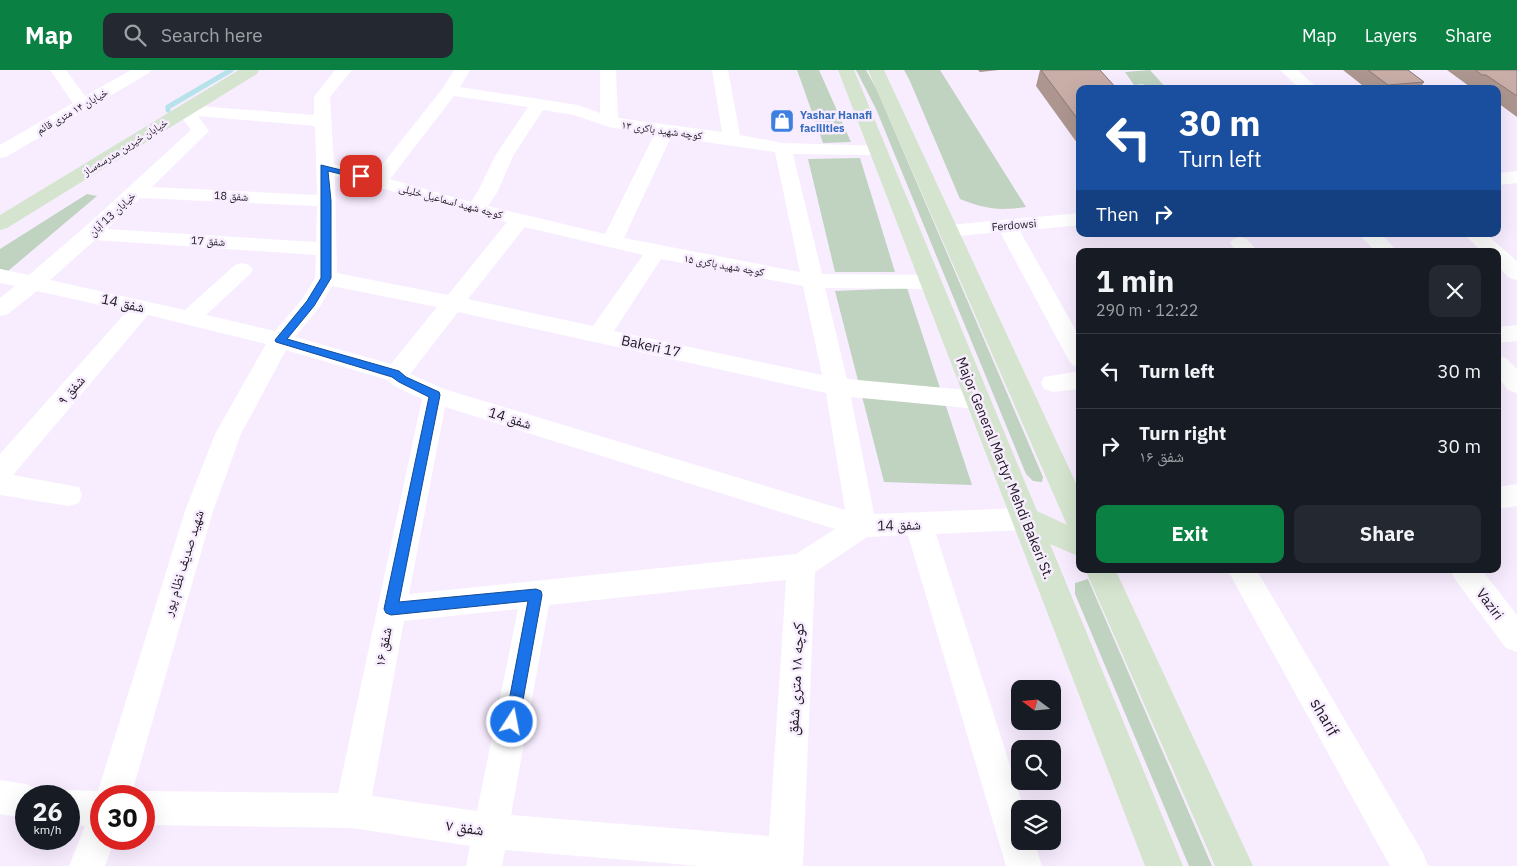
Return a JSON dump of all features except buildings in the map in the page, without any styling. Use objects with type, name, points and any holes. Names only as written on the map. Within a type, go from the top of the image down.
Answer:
[{"type":"main road","name":"خیابان خیرین مدرسه‌ساز","points":[[0,224],[251,70]]},
{"type":"main road","name":"Major General Martyr Mehdi Bakeri St.","points":[[846,70],[1164,866]]},
{"type":"main road","points":[[876,70],[1076,514]]},
{"type":"main road","points":[[1025,518],[1076,543]]},
{"type":"main road","points":[[1102,573],[1234,866]]},
{"type":"street","points":[[58,70],[83,105]]},
{"type":"street","name":"خیابان ۱۴ متری قائم","points":[[0,153],[143,70]]},
{"type":"street","points":[[326,278],[327,201],[322,97],[344,70]]},
{"type":"street","points":[[379,181],[450,90],[462,70]]},
{"type":"street","points":[[608,70],[609,122]]},
{"type":"street","points":[[720,70],[732,139]]},
{"type":"street","points":[[1288,70],[1305,85]]},
{"type":"street","name":"کوچه شهید باکری ۱۳","points":[[450,90],[578,110],[609,122],[665,132],[732,139],[783,148],[878,150]]},
{"type":"street","points":[[476,209],[488,191],[504,156],[539,103]]},
{"type":"street","points":[[185,110],[322,121]]},
{"type":"street","name":"خیابان 13 آبان","points":[[0,309],[33,284],[90,234],[200,131],[185,110]]},
{"type":"street","points":[[612,241],[665,132]]},
{"type":"street","points":[[391,609],[801,566],[862,526],[837,387],[783,148]]},
{"type":"street","name":"کوچه شهید اسماعیل خلیلی","points":[[324,167],[520,220]]},
{"type":"street","points":[[1501,179],[1517,177]]},
{"type":"street","name":"شفق 18","points":[[136,192],[327,201]]},
{"type":"street","name":"Ferdowsi","points":[[948,231],[1076,219]]},
{"type":"street","points":[[396,374],[520,220]]},
{"type":"street","name":"کوچه شهید باکری ۱۵","points":[[520,220],[656,252],[814,281],[931,282]]},
{"type":"street","points":[[1007,226],[1076,352]]},
{"type":"street","name":"شفق 17","points":[[90,234],[326,248]]},
{"type":"street","points":[[1372,237],[1384,248]]},
{"type":"street","points":[[1477,237],[1490,248]]},
{"type":"street","points":[[599,335],[656,252]]},
{"type":"street","points":[[1501,258],[1517,273]]},
{"type":"street","points":[[189,318],[242,270]]},
{"type":"street","name":"شفق 14","points":[[0,276],[143,307],[280,340],[396,374],[402,380],[435,395],[862,526],[1025,518]]},
{"type":"street","name":"Bakeri 17","points":[[326,278],[452,303],[837,387],[978,400]]},
{"type":"street","name":"شهید صدیف نظام پور","points":[[117,785],[199,510],[228,434],[280,340],[311,303],[326,278]]},
{"type":"street","name":"شفق ۹","points":[[0,472],[143,307]]},
{"type":"street","points":[[1501,335],[1517,333]]},
{"type":"street","points":[[1501,367],[1517,384]]},
{"type":"street","points":[[1053,383],[1076,380]]},
{"type":"street","name":"شفق ۱۶","points":[[352,811],[435,395]]},
{"type":"street","points":[[0,484],[69,494]]},
{"type":"street","points":[[1501,498],[1517,495]]},
{"type":"street","points":[[919,524],[1024,866]]},
{"type":"street","name":"کوچه ۱۸ متری شفق","points":[[785,861],[801,566]]},
{"type":"street","name":"sharif","points":[[1243,573],[1410,866]]},
{"type":"street","name":"Vaziri","points":[[1467,573],[1517,638]]},
{"type":"street","points":[[484,866],[536,595]]},
{"type":"street","points":[[0,797],[15,799]]},
{"type":"street","name":"شفق ۷","points":[[155,808],[352,811],[491,831],[785,861]]},
{"type":"street","points":[[87,866],[93,850]]},
{"type":"green space","points":[[797,70],[819,70],[851,142],[823,143]]},
{"type":"green space","points":[[856,70],[866,70],[877,90],[1043,477],[1042,482],[1033,481],[1026,474],[876,109]]},
{"type":"green space","points":[[904,70],[940,70],[1026,207],[992,208],[960,199]]},
{"type":"green space","points":[[1150,70],[1163,85],[1134,85],[1125,72]]},
{"type":"green space","points":[[860,158],[895,272],[835,272],[808,159]]},
{"type":"green space","points":[[87,194],[97,196],[8,271],[0,269],[0,249]]},
{"type":"green space","points":[[907,288],[972,485],[884,482],[835,291]]},
{"type":"green space","points":[[1088,579],[1212,866],[1189,866],[1075,594],[1075,583]]},
{"type":"waterway","points":[[168,110],[168,107],[231,70]]},
{"type":"place","name":"Yashar Hanafi facilities","points":[[782,121]]},
{"type":"route","points":[[361,176],[324,167],[327,201],[326,278],[311,303],[280,340],[396,374],[402,380],[435,395],[391,609],[536,595],[512,722]]}]
